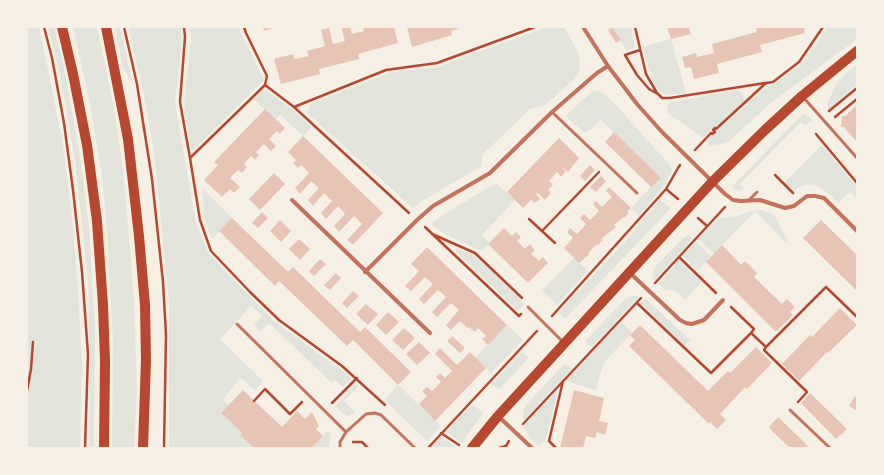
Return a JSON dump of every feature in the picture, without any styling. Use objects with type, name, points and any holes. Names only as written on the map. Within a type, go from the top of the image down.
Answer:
[{"type":"main road","points":[[62,27],[87,145],[98,221],[104,305],[104,448]]},
{"type":"main road","points":[[106,27],[128,139],[139,236],[145,305],[146,360],[144,448]]},
{"type":"main road","points":[[472,448],[498,416],[712,182],[802,96],[857,51]]},
{"type":"street","points":[[583,27],[608,66],[637,104],[662,132],[732,200],[760,200],[785,208],[794,206],[807,196],[824,198],[857,231]]},
{"type":"street","points":[[366,272],[417,220],[433,206],[490,173],[552,112],[597,73],[608,66]]},
{"type":"street","points":[[292,200],[430,333]]},
{"type":"street","points":[[630,272],[680,320],[686,323],[692,324],[704,320],[723,300]]},
{"type":"street","points":[[498,416],[532,448]]},
{"type":"lane","points":[[802,96],[857,158]]},
{"type":"lane","points":[[552,112],[637,193]]},
{"type":"lane","points":[[749,200],[757,192]]},
{"type":"lane","points":[[528,307],[565,343]]},
{"type":"lane","points":[[237,324],[346,432]]},
{"type":"lane","points":[[790,410],[830,448]]},
{"type":"lane","points":[[340,448],[340,442],[346,432],[366,414],[376,413],[381,415],[415,448]]},
{"type":"path","points":[[44,27],[52,58],[64,123],[82,272],[88,354],[85,448]]},
{"type":"path","points":[[184,27],[185,37],[180,102],[200,220],[211,251],[279,320],[357,378],[388,407]]},
{"type":"path","points":[[190,158],[265,85],[267,76],[244,27]]},
{"type":"path","points":[[294,107],[386,70],[436,63],[535,27]]},
{"type":"path","points":[[635,27],[646,74],[657,93],[662,98],[773,82],[799,62],[822,31],[822,27]]},
{"type":"path","points":[[640,50],[625,55],[649,89],[657,93]]},
{"type":"path","points":[[428,448],[544,324],[666,189],[678,168],[711,133],[712,134],[715,132],[713,130],[715,128],[716,129],[766,83]]},
{"type":"path","points":[[265,85],[294,107],[417,220],[518,316],[528,307],[530,304],[475,253],[432,234]]},
{"type":"path","points":[[827,123],[829,112],[857,88]]},
{"type":"path","points":[[839,114],[857,99]]},
{"type":"path","points":[[816,134],[857,183]]},
{"type":"path","points":[[542,230],[606,164]]},
{"type":"path","points":[[775,175],[800,200]]},
{"type":"path","points":[[499,448],[506,446],[515,432],[732,200]]},
{"type":"path","points":[[530,218],[555,243]]},
{"type":"path","points":[[637,303],[711,374],[754,329],[679,256]]},
{"type":"path","points":[[790,410],[807,392],[764,350],[766,347],[826,287],[857,317]]},
{"type":"path","points":[[751,332],[766,347]]},
{"type":"path","points":[[27,391],[31,369],[32,342]]},
{"type":"path","points":[[324,411],[357,378]]},
{"type":"path","points":[[556,448],[549,441],[563,381]]},
{"type":"path","points":[[254,401],[265,390],[290,414],[303,401]]},
{"type":"path","points":[[441,433],[462,448]]},
{"type":"shaded area","points":[[27,27],[39,27],[62,139],[72,216],[82,365],[80,448],[27,448]]},
{"type":"shaded area","points":[[48,27],[54,27],[64,67],[81,162],[89,228],[95,329],[94,448],[89,448],[90,364],[88,279],[75,162],[58,67]]},
{"type":"shaded area","points":[[73,27],[97,27],[115,113],[124,178],[134,299],[137,389],[134,448],[112,448],[113,341],[107,231],[102,176],[91,109]]},
{"type":"shaded area","points":[[115,27],[120,27],[133,84],[123,69]]},
{"type":"shaded area","points":[[128,27],[181,27],[181,50],[175,102],[195,219],[208,253],[275,322],[352,379],[343,387],[335,380],[332,383],[269,323],[260,332],[254,325],[262,316],[251,306],[220,339],[263,381],[255,391],[241,378],[222,400],[229,405],[221,413],[242,433],[240,435],[254,448],[169,448],[169,300],[154,152],[142,85]]},
{"type":"shaded area","points":[[189,27],[240,27],[241,33],[264,80],[192,152],[184,104],[191,35]]},
{"type":"shaded area","points":[[547,27],[564,27],[578,52],[580,64],[579,72],[573,80],[545,105],[530,109],[482,155],[482,166],[422,201],[413,208],[307,113],[311,104],[389,73],[437,67]]},
{"type":"shaded area","points":[[612,27],[631,27],[635,48],[627,51]]},
{"type":"shaded area","points":[[827,27],[857,27],[857,39],[771,103],[727,143],[710,146],[707,140],[761,92],[775,84],[801,64],[817,44]]},
{"type":"shaded area","points":[[671,39],[686,93],[666,95],[661,92],[653,82],[642,47]]},
{"type":"shaded area","points":[[857,64],[857,84],[828,110],[828,101],[837,83]]},
{"type":"shaded area","points":[[265,89],[292,109],[312,127],[303,136],[280,115],[275,119],[254,99]]},
{"type":"shaded area","points":[[594,90],[599,91],[614,103],[670,165],[672,171],[665,185],[639,216],[631,208],[660,177],[601,120],[585,133],[565,116]]},
{"type":"shaded area","points":[[738,90],[743,95],[745,101],[703,138],[668,113],[667,105],[671,102]]},
{"type":"shaded area","points":[[803,114],[807,115],[812,121],[805,125],[801,122],[740,184],[744,188],[740,191],[734,189],[732,186]]},
{"type":"shaded area","points":[[822,145],[857,187],[857,199],[850,192],[838,203],[832,196],[815,185],[809,184],[801,186],[794,192],[784,183]]},
{"type":"shaded area","points":[[497,184],[515,200],[482,235],[490,243],[481,251],[445,234],[431,224],[443,215],[491,186]]},
{"type":"shaded area","points":[[202,188],[232,218],[212,239],[204,218]]},
{"type":"shaded area","points":[[660,200],[671,208],[565,319],[558,313],[623,244]]},
{"type":"shaded area","points":[[761,210],[771,213],[777,219],[787,238],[787,244],[755,211]]},
{"type":"shaded area","points":[[755,211],[714,254],[699,239],[718,219]]},
{"type":"shaded area","points":[[689,235],[693,239],[655,280],[653,279],[653,271],[656,266],[683,238]]},
{"type":"shaded area","points":[[696,242],[711,256],[698,271],[683,256]]},
{"type":"shaded area","points":[[456,249],[474,254],[525,304],[518,311],[454,250]]},
{"type":"shaded area","points":[[574,258],[588,271],[557,305],[542,290]]},
{"type":"shaded area","points":[[679,260],[702,282],[685,300],[674,289],[666,291],[659,284]]},
{"type":"shaded area","points":[[634,295],[638,296],[638,298],[592,347],[585,341],[625,299]]},
{"type":"shaded area","points":[[645,298],[690,340],[685,347],[640,303]]},
{"type":"shaded area","points":[[621,322],[632,333],[607,359],[602,368],[596,390],[566,381]]},
{"type":"shaded area","points":[[507,325],[523,340],[491,373],[475,358]]},
{"type":"shaded area","points":[[522,352],[529,358],[499,389],[492,384]]},
{"type":"shaded area","points":[[565,363],[572,369],[523,421],[523,411],[526,405]]},
{"type":"shaded area","points":[[356,384],[359,386],[344,401],[355,412],[347,416],[335,407]]},
{"type":"shaded area","points":[[398,385],[441,426],[427,441],[384,400]]},
{"type":"shaded area","points":[[558,390],[546,439],[541,444],[537,445],[529,437],[524,426]]},
{"type":"shaded area","points":[[473,404],[483,413],[462,443],[446,432]]},
{"type":"shaded area","points":[[327,431],[331,434],[329,448],[312,448]]},
{"type":"shaded area","points":[[441,437],[457,448],[431,448]]},
{"type":"building","points":[[263,27],[276,27],[264,31]]},
{"type":"building","points":[[341,27],[350,27],[352,34],[364,31],[363,27],[394,27],[398,43],[358,54],[359,59],[319,69],[320,74],[281,84],[274,59],[293,54],[294,59],[309,56],[307,51],[325,46],[321,30],[329,28],[333,44],[345,41]]},
{"type":"building","points":[[407,27],[463,27],[451,31],[452,35],[412,47]]},
{"type":"building","points":[[612,27],[621,40],[616,43],[608,30]]},
{"type":"building","points":[[667,27],[689,27],[691,34],[671,39]]},
{"type":"building","points":[[756,27],[804,27],[805,33],[760,45],[762,52],[717,64],[719,73],[694,79],[691,67],[685,68],[682,57],[696,53],[697,57],[714,53],[712,44],[757,32]]},
{"type":"building","points":[[857,105],[857,142],[844,127],[841,127],[842,116],[845,116]]},
{"type":"building","points":[[265,109],[285,128],[280,134],[277,131],[269,139],[276,146],[271,151],[264,144],[256,152],[259,155],[255,160],[251,156],[244,164],[247,167],[242,173],[238,170],[230,178],[240,187],[234,193],[230,189],[222,197],[204,180],[218,165],[214,162]]},
{"type":"building","points":[[614,132],[661,178],[651,187],[605,142]]},
{"type":"building","points":[[303,136],[383,213],[353,245],[347,240],[362,224],[354,216],[339,232],[334,226],[345,214],[338,206],[326,219],[321,213],[332,201],[324,193],[313,206],[308,200],[319,188],[311,181],[300,194],[295,188],[309,173],[301,165],[298,168],[293,163],[296,160],[288,152]]},
{"type":"building","points":[[559,138],[579,158],[568,172],[563,167],[562,168],[566,171],[561,177],[557,172],[549,181],[553,185],[548,190],[551,193],[545,200],[538,193],[536,194],[540,199],[535,203],[531,200],[523,208],[507,192]]},
{"type":"building","points":[[590,165],[595,170],[585,181],[580,176]]},
{"type":"building","points":[[274,173],[285,184],[260,210],[249,199]]},
{"type":"building","points":[[601,176],[606,181],[596,192],[590,187]]},
{"type":"building","points":[[609,187],[631,208],[627,212],[629,213],[624,218],[623,217],[614,225],[616,227],[601,239],[603,240],[598,245],[597,244],[588,253],[590,254],[579,263],[564,248],[573,238],[567,232],[570,228],[577,234],[586,224],[580,218],[584,214],[590,220],[599,211],[593,204],[596,201],[602,207],[612,197],[606,191]]},
{"type":"building","points":[[262,212],[268,218],[258,228],[252,223]]},
{"type":"building","points":[[232,218],[288,272],[293,267],[360,332],[365,327],[411,372],[398,385],[353,340],[347,346],[279,281],[275,286],[219,231]]},
{"type":"building","points":[[280,220],[291,231],[281,242],[270,231]]},
{"type":"building","points":[[821,220],[857,255],[857,291],[803,238]]},
{"type":"building","points":[[504,228],[512,236],[516,232],[521,237],[517,241],[525,249],[530,244],[535,250],[531,254],[539,261],[543,257],[548,263],[528,283],[488,244]]},
{"type":"building","points":[[299,239],[310,249],[300,260],[289,249]]},
{"type":"building","points":[[722,245],[741,265],[745,261],[757,273],[754,277],[782,304],[787,299],[795,307],[790,312],[793,315],[776,332],[706,262]]},
{"type":"building","points":[[427,247],[507,325],[488,345],[482,339],[486,336],[478,328],[475,332],[460,321],[451,330],[446,325],[459,310],[451,303],[437,317],[432,312],[446,297],[438,290],[424,304],[419,299],[433,284],[425,277],[411,291],[405,286],[419,271],[411,264]]},
{"type":"building","points":[[320,259],[326,264],[314,276],[309,271]]},
{"type":"building","points":[[336,273],[341,278],[330,290],[324,285]]},
{"type":"building","points":[[353,291],[359,296],[347,308],[342,303]]},
{"type":"building","points":[[366,304],[378,314],[368,325],[356,314]]},
{"type":"building","points":[[840,308],[857,325],[828,353],[827,352],[799,381],[782,364],[810,335],[812,337]]},
{"type":"building","points":[[388,312],[399,322],[386,335],[376,325]]},
{"type":"building","points":[[640,325],[708,391],[728,371],[730,373],[756,347],[772,363],[747,389],[745,387],[720,414],[726,420],[717,429],[710,422],[709,424],[629,346],[635,340],[630,335]]},
{"type":"building","points":[[404,328],[415,338],[403,350],[392,340]]},
{"type":"building","points":[[452,336],[465,348],[460,353],[447,341]]},
{"type":"building","points":[[419,342],[430,353],[417,365],[406,354]]},
{"type":"building","points":[[440,348],[457,365],[470,352],[486,368],[435,421],[419,404],[427,396],[422,391],[427,387],[432,391],[441,382],[436,377],[440,373],[445,378],[452,371],[435,354]]},
{"type":"building","points":[[243,390],[282,427],[297,411],[305,419],[312,412],[319,426],[316,429],[323,436],[312,448],[254,448],[240,435],[242,433],[221,413]]},
{"type":"building","points":[[574,390],[604,398],[599,421],[608,423],[605,435],[597,432],[595,438],[586,436],[583,448],[560,448]]},
{"type":"building","points":[[810,393],[847,429],[836,439],[801,403]]},
{"type":"building","points":[[855,396],[857,397],[857,411],[849,406]]},
{"type":"building","points":[[778,417],[810,448],[790,448],[773,432],[769,427]]}]
